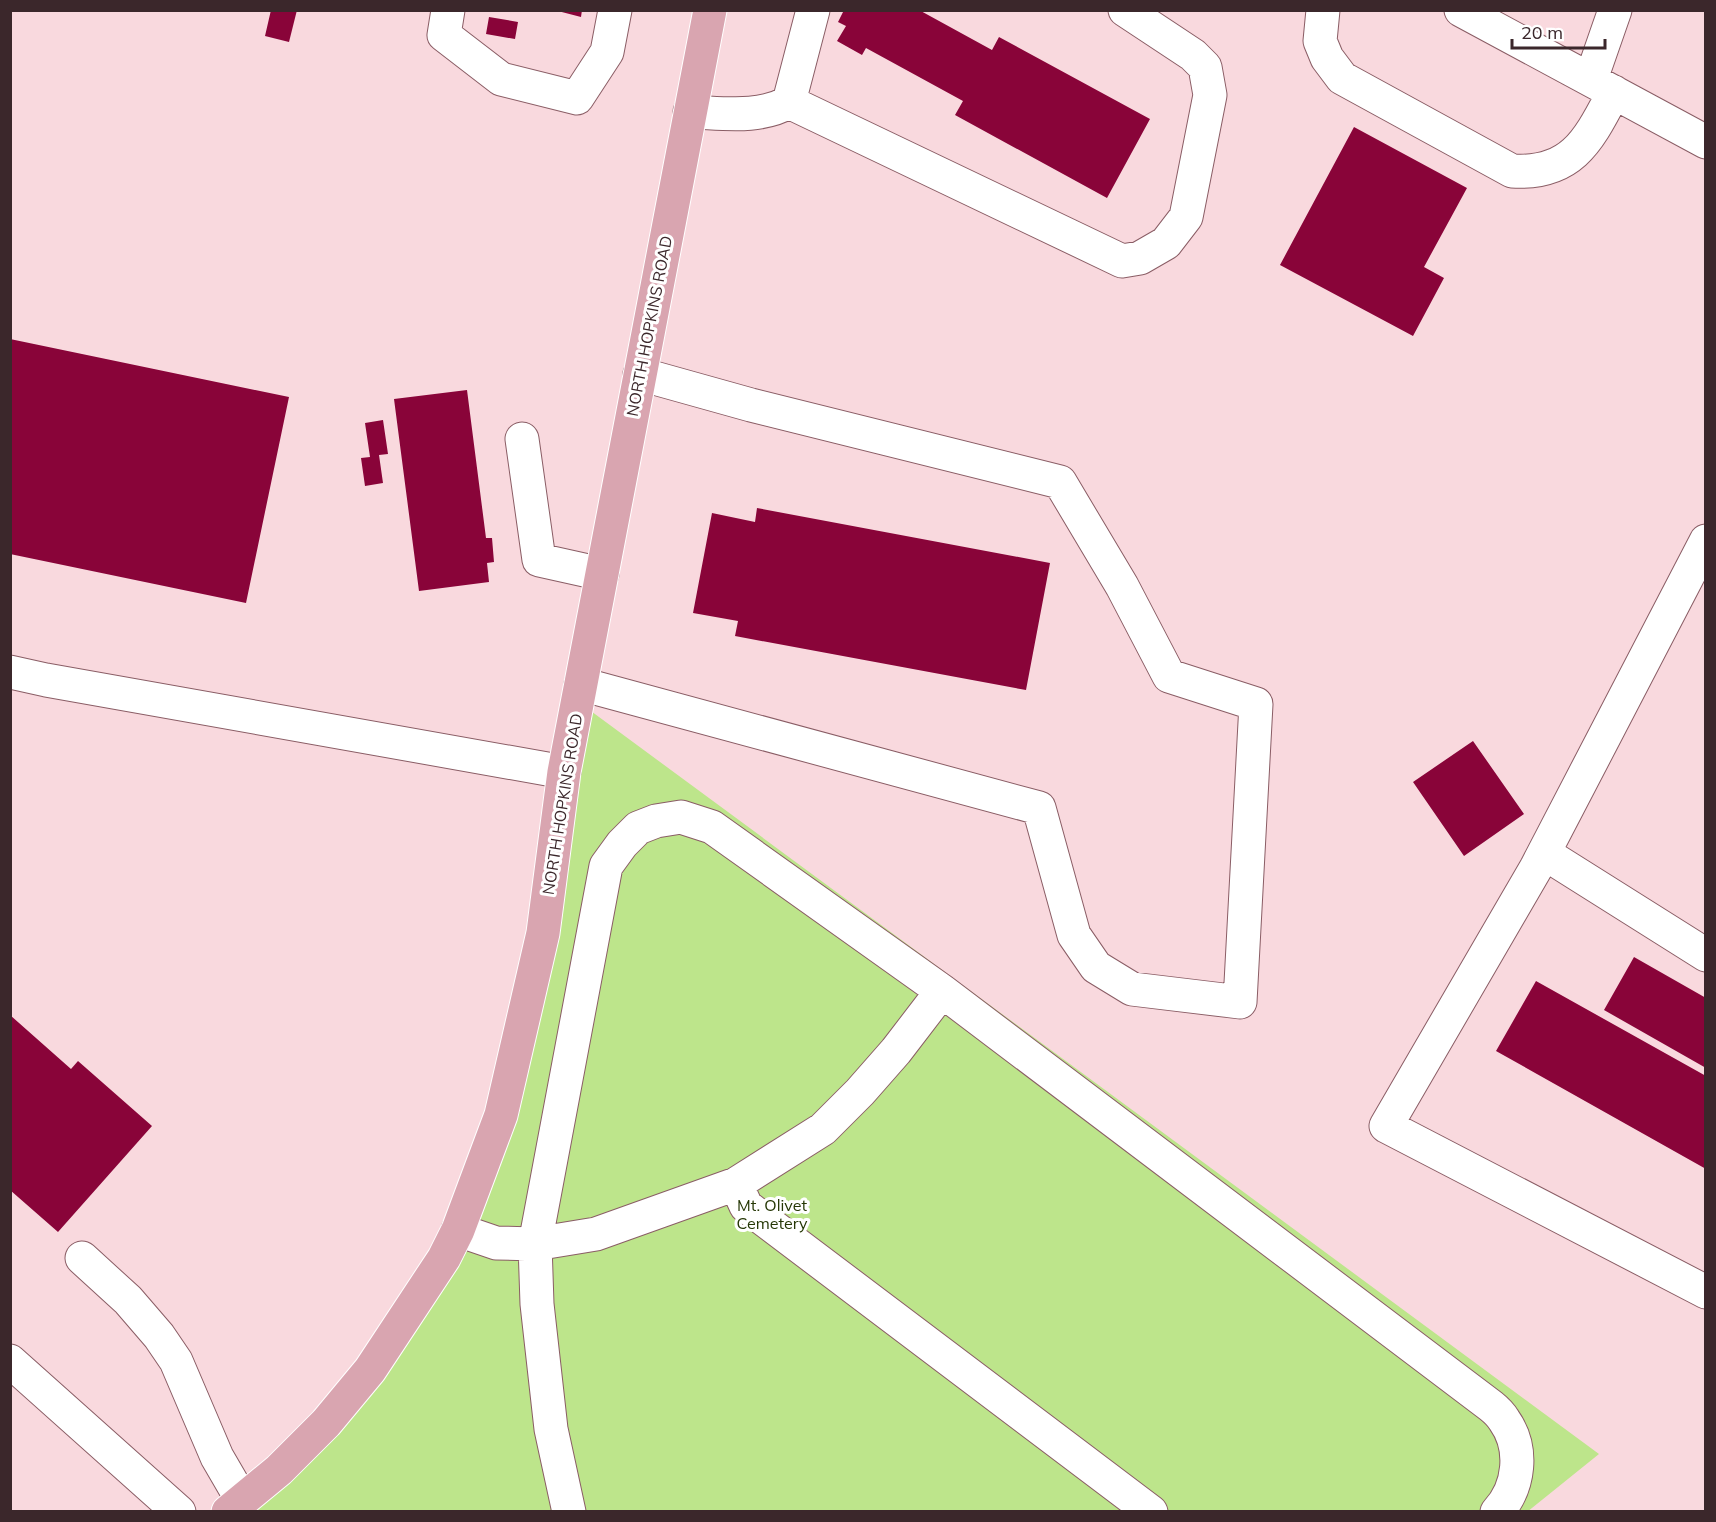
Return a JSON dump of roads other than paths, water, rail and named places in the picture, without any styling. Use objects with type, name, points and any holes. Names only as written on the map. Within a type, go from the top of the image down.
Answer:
[{"type":"main road","name":"NORTH HOPKINS ROAD","points":[[235,1506],[279,1470],[326,1423],[370,1370],[444,1258],[458,1230],[501,1115],[543,933],[564,772],[710,10]]},
{"type":"street","points":[[448,10],[444,35],[501,79],[577,98],[607,52],[615,10]]},
{"type":"street","points":[[690,112],[747,114],[774,111],[789,102],[813,10]]},
{"type":"street","points":[[789,102],[1122,261],[1140,258],[1166,243],[1186,217],[1210,95],[1205,66],[1193,55],[1125,10]]},
{"type":"street","points":[[1323,10],[1320,41],[1327,58],[1342,78],[1512,171],[1533,173],[1552,168],[1571,156],[1592,135],[1615,10]]},
{"type":"street","points":[[1461,10],[1506,21],[1602,86],[1706,142]]},
{"type":"street","points":[[581,684],[1039,808],[1074,934],[1096,967],[1132,989],[1240,1002],[1256,704],[1169,676],[1122,586],[1060,482],[751,405],[640,374]]},
{"type":"street","points":[[522,439],[539,560],[602,573]]},
{"type":"street","points":[[1706,542],[1544,853],[1386,1126],[1706,1292]]},
{"type":"street","points":[[10,672],[564,772]]},
{"type":"street","points":[[569,1512],[551,1429],[537,1304],[535,1244],[606,866],[622,844],[638,828],[656,821],[681,817],[712,827],[942,991],[1491,1406],[1505,1420],[1509,1429],[1515,1445],[1518,1468],[1512,1492],[1497,1512]]},
{"type":"street","points":[[1544,853],[1706,955]]},
{"type":"street","points":[[458,1230],[496,1243],[535,1244],[596,1233],[736,1184],[823,1129],[867,1084],[942,991]]},
{"type":"street","points":[[736,1184],[746,1206],[1151,1512]]},
{"type":"street","points":[[82,1258],[128,1300],[159,1336],[176,1361],[235,1506]]},
{"type":"street","points":[[10,1361],[179,1512]]},
{"type":"park label","name":"Mt. Olivet Cemetery","points":[[772,1214]]}]
